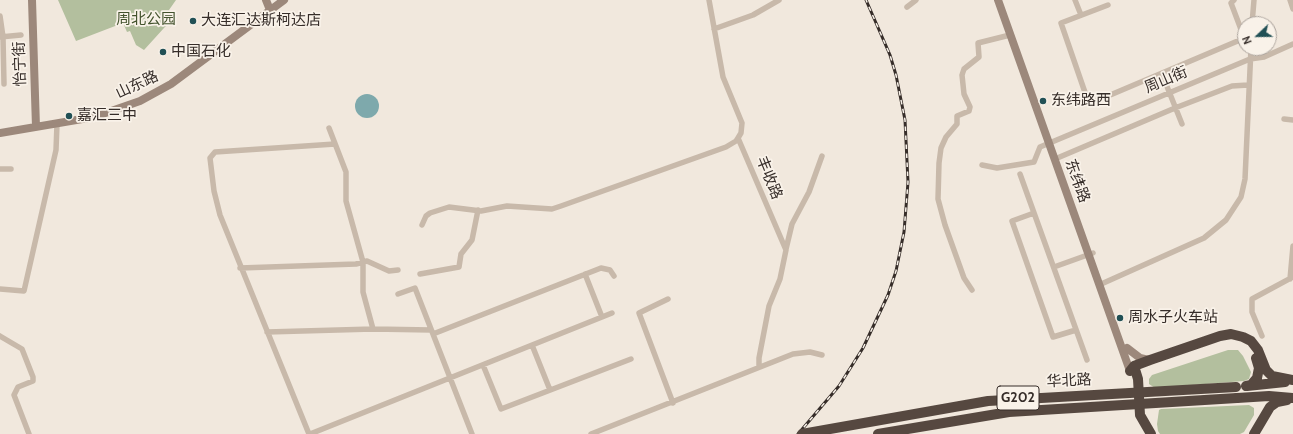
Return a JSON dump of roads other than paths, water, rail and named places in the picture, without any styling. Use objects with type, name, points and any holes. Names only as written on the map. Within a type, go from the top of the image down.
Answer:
[{"type":"highway","points":[[1138,386],[1142,375],[1151,363],[1220,336],[1237,335],[1247,338],[1255,346],[1268,374],[1277,378],[1293,380]]},
{"type":"highway","points":[[1133,369],[1220,341],[1236,339],[1244,342],[1250,348],[1258,363],[1257,378],[1251,385],[1241,386]]},
{"type":"highway","points":[[1133,369],[1138,386],[1140,415],[1151,434]]},
{"type":"highway","points":[[1133,369],[1135,417],[1144,434]]},
{"type":"highway","name":"华北路","points":[[802,434],[988,401],[1241,386],[1293,380]]},
{"type":"highway","points":[[1248,434],[1261,412],[1261,401],[1257,397]]},
{"type":"highway","name":"华北路","points":[[878,434],[1009,412],[1257,397],[1293,399]]},
{"type":"highway","points":[[1254,434],[1274,404],[1293,399]]},
{"type":"main road","name":"怡宁街","points":[[32,0],[36,127]]},
{"type":"main road","points":[[266,0],[270,10]]},
{"type":"main road","name":"山东路","points":[[0,133],[94,117],[140,101],[170,84],[284,0]]},
{"type":"main road","name":"东纬路","points":[[998,0],[1133,369]]},
{"type":"main road","name":"东纬路","points":[[1003,0],[1051,142]]},
{"type":"main road","name":"东纬路","points":[[1102,284],[1127,348],[1133,369]]},
{"type":"main road","points":[[1127,348],[1140,358],[1151,363]]},
{"type":"street","points":[[422,225],[426,216],[436,209],[449,207],[478,210],[507,206],[552,209],[726,147],[736,142],[741,133],[742,123],[722,77],[709,0]]},
{"type":"street","points":[[714,29],[753,15],[779,0]]},
{"type":"street","points":[[907,7],[916,0]]},
{"type":"street","points":[[1075,0],[1081,15]]},
{"type":"street","points":[[1108,5],[1063,21],[1060,26],[1089,104],[1240,40],[1242,32],[1231,3],[1234,0]]},
{"type":"street","points":[[1253,16],[1254,0]]},
{"type":"street","points":[[1290,0],[1293,9]]},
{"type":"street","points":[[0,16],[4,84]]},
{"type":"street","points":[[2,37],[21,34]]},
{"type":"street","points":[[972,290],[964,278],[944,225],[938,199],[938,162],[941,148],[946,137],[952,132],[957,124],[957,116],[968,110],[970,107],[964,94],[962,75],[964,69],[979,57],[978,43],[1010,35]]},
{"type":"street","name":"周山街","points":[[1051,142],[1250,59],[1264,57],[1293,44]]},
{"type":"street","points":[[1102,284],[1204,238],[1226,220],[1242,197],[1245,179],[1250,56]]},
{"type":"street","points":[[1162,74],[1182,124]]},
{"type":"street","name":"周山街","points":[[1057,158],[1175,108],[1232,86],[1248,85]]},
{"type":"street","points":[[1284,120],[1293,120]]},
{"type":"street","points":[[0,290],[24,291],[56,150],[57,124]]},
{"type":"street","points":[[329,128],[346,172],[346,201],[363,262],[363,292],[373,328]]},
{"type":"street","name":"丰收路","points":[[738,138],[786,250]]},
{"type":"street","points":[[982,165],[997,168],[1034,162],[1040,147],[1051,142]]},
{"type":"street","points":[[335,144],[215,152],[210,158],[214,191],[220,215],[240,268],[310,434],[612,313]]},
{"type":"street","points":[[759,367],[759,358],[769,306],[780,279],[792,224],[810,192],[822,156]]},
{"type":"street","points":[[0,169],[11,169]]},
{"type":"street","points":[[1020,174],[1087,360]]},
{"type":"street","points":[[420,274],[459,267],[460,254],[472,240],[478,210]]},
{"type":"street","points":[[1034,213],[1012,221],[1053,338],[1076,330]]},
{"type":"street","points":[[1262,336],[1252,312],[1252,299],[1291,278],[1293,246]]},
{"type":"street","points":[[1054,267],[1091,254]]},
{"type":"street","points":[[240,268],[367,262],[389,271],[398,270]]},
{"type":"street","points":[[267,332],[373,328],[432,332],[601,268],[610,270],[614,276]]},
{"type":"street","points":[[585,274],[602,317]]},
{"type":"street","points":[[398,294],[415,288],[472,434]]},
{"type":"street","points":[[668,299],[639,313],[673,403]]},
{"type":"street","points":[[0,336],[22,349],[33,377],[33,380],[18,387],[14,395],[29,434]]},
{"type":"street","points":[[532,345],[550,390]]},
{"type":"street","points":[[591,434],[673,403],[793,354],[810,352],[822,355]]},
{"type":"street","points":[[483,365],[501,409],[631,359]]},
{"type":"water","points":[[367,94],[375,98],[379,106],[375,114],[367,118],[359,114],[355,106],[359,98]]},
{"type":"railway","points":[[798,434],[839,386],[863,348],[888,295],[896,271],[904,232],[908,182],[905,120],[896,75],[890,55],[866,0]]},
{"type":"place","name":"大连汇达斯柯达店","points":[[193,21]]},
{"type":"place","name":"中国石化","points":[[163,52]]},
{"type":"place","name":"东纬路西","points":[[1043,101]]},
{"type":"place","name":"嘉汇三中","points":[[69,116]]},
{"type":"place","name":"周水子火车站","points":[[1120,318]]},
{"type":"park label","name":"周北公园","points":[[146,20]]}]
